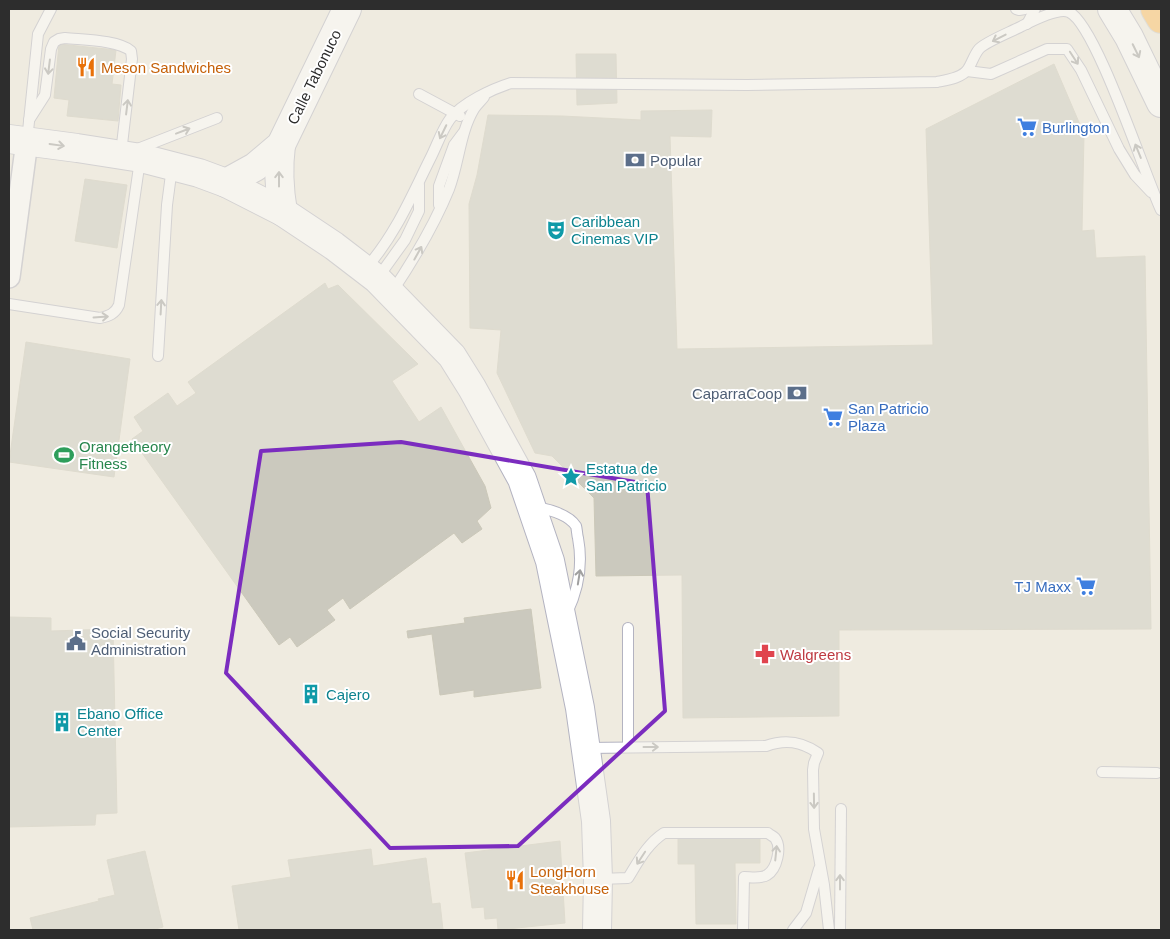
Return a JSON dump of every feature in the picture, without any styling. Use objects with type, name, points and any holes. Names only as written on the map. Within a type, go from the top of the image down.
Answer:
[{"type":"highway","points":[[1155,9],[1161,19]]},
{"type":"street","points":[[1112,9],[1129,37],[1161,103]]},
{"type":"street","name":"Calle Tabonuco","points":[[283,212],[279,189],[281,145],[340,14]]},
{"type":"street","points":[[9,277],[22,133],[172,165],[226,183],[283,212],[377,281],[452,356],[522,478],[550,561],[580,708],[596,821],[597,930]]},
{"type":"street","name":"Calle Tabonuco","points":[[226,183],[255,167],[281,145]]},
{"type":"lane","points":[[22,133],[38,34],[51,9]]},
{"type":"lane","points":[[1016,9],[1025,9]]},
{"type":"lane","points":[[1027,24],[1035,9]]},
{"type":"lane","points":[[377,281],[376,256],[392,234],[450,119],[491,89],[511,83],[747,85],[937,82],[955,78],[967,71],[979,48],[1027,24],[1057,12],[1066,11],[1080,22],[1088,34],[1113,89],[1161,210]]},
{"type":"lane","points":[[9,304],[100,318],[109,316],[116,311],[119,305],[131,157],[131,52],[126,47],[116,44],[65,38],[54,42],[51,49],[45,95],[22,133]]},
{"type":"lane","points":[[967,71],[991,74],[1047,49],[1068,49],[1082,70],[1119,149],[1131,169],[1155,197]]},
{"type":"lane","points":[[377,281],[417,256],[449,188],[467,125],[474,108],[491,89]]},
{"type":"lane","points":[[419,94],[456,113],[467,125]]},
{"type":"lane","points":[[131,157],[217,118]]},
{"type":"lane","points":[[158,356],[167,205],[172,165]]},
{"type":"lane","points":[[377,281],[405,240],[419,211],[419,182]]},
{"type":"lane","points":[[628,628],[628,747]]},
{"type":"lane","points":[[585,748],[766,746],[776,742],[790,741],[803,743],[818,753],[813,770],[814,829],[830,930]]},
{"type":"lane","points":[[1102,772],[1157,773]]},
{"type":"lane","points":[[840,930],[841,809]]},
{"type":"lane","points":[[598,879],[628,878],[647,848],[656,838],[664,833],[768,833],[775,838],[778,846],[773,868],[768,875],[744,877],[742,930]]},
{"type":"lane","points":[[793,930],[806,913],[820,863]]},
{"type":"highlighted area","points":[[401,442],[647,484],[665,711],[518,846],[390,848],[226,673],[261,451]]},
{"type":"building","name":"Meson Sandwiches","points":[[59,44],[116,50],[112,84],[121,85],[118,121],[67,116],[69,100],[54,98]]},
{"type":"building","points":[[576,54],[616,54],[617,103],[577,105]]},
{"type":"building","name":"San Patricio Plaza","points":[[1054,64],[1084,134],[1082,231],[1094,230],[1096,258],[1145,256],[1151,629],[839,630],[839,716],[683,718],[682,575],[596,576],[594,498],[552,456],[535,453],[497,373],[501,330],[470,328],[469,204],[477,175],[488,115],[641,120],[641,111],[712,110],[711,137],[670,136],[677,349],[933,345],[926,129]]},
{"type":"building","points":[[85,179],[127,185],[117,248],[75,241]]},
{"type":"building","points":[[325,283],[328,289],[338,285],[418,364],[392,381],[419,422],[441,407],[485,486],[491,508],[477,521],[482,529],[462,543],[454,533],[350,609],[343,598],[327,610],[335,620],[297,647],[290,637],[279,645],[132,439],[143,431],[134,417],[168,393],[177,406],[196,393],[188,382]]},
{"type":"building","points":[[26,342],[130,359],[114,477],[9,462]]},
{"type":"building","points":[[531,609],[541,688],[474,697],[474,690],[440,695],[432,634],[408,638],[407,631],[465,623],[464,618]]},
{"type":"building","name":"Ebano Office Center","points":[[9,617],[51,618],[51,631],[113,629],[117,813],[96,814],[95,825],[9,827]]},
{"type":"building","points":[[760,835],[760,863],[735,863],[736,924],[696,924],[695,864],[678,864],[678,837]]},
{"type":"building","name":"LongHorn Steakhouse","points":[[560,841],[565,923],[498,930],[497,918],[485,919],[484,907],[472,908],[465,853]]},
{"type":"building","points":[[371,849],[373,866],[426,858],[432,904],[440,903],[443,930],[239,930],[232,886],[291,877],[288,860]]},
{"type":"building","points":[[145,851],[163,927],[151,930],[33,930],[30,918],[99,901],[98,899],[115,895],[107,860]]},
{"type":"place","name":"Meson Sandwiches","points":[[86,67]]},
{"type":"place","name":"Burlington","points":[[1027,127]]},
{"type":"place","name":"Popular","points":[[635,160]]},
{"type":"place","name":"Caribbean Cinemas VIP","points":[[556,230]]},
{"type":"place","name":"CaparraCoop","points":[[797,393]]},
{"type":"place","name":"San Patricio Plaza","points":[[833,417]]},
{"type":"place","name":"Orangetheory Fitness","points":[[64,455]]},
{"type":"place","name":"Estatua de San Patricio","points":[[571,477]]},
{"type":"place","name":"TJ Maxx","points":[[1086,586]]},
{"type":"place","name":"Social Security Administration","points":[[76,641]]},
{"type":"place","name":"Walgreens","points":[[765,654]]},
{"type":"place","name":"Cajero","points":[[311,694]]},
{"type":"place","name":"Ebano Office Center","points":[[62,722]]},
{"type":"place","name":"LongHorn Steakhouse","points":[[515,880]]}]
